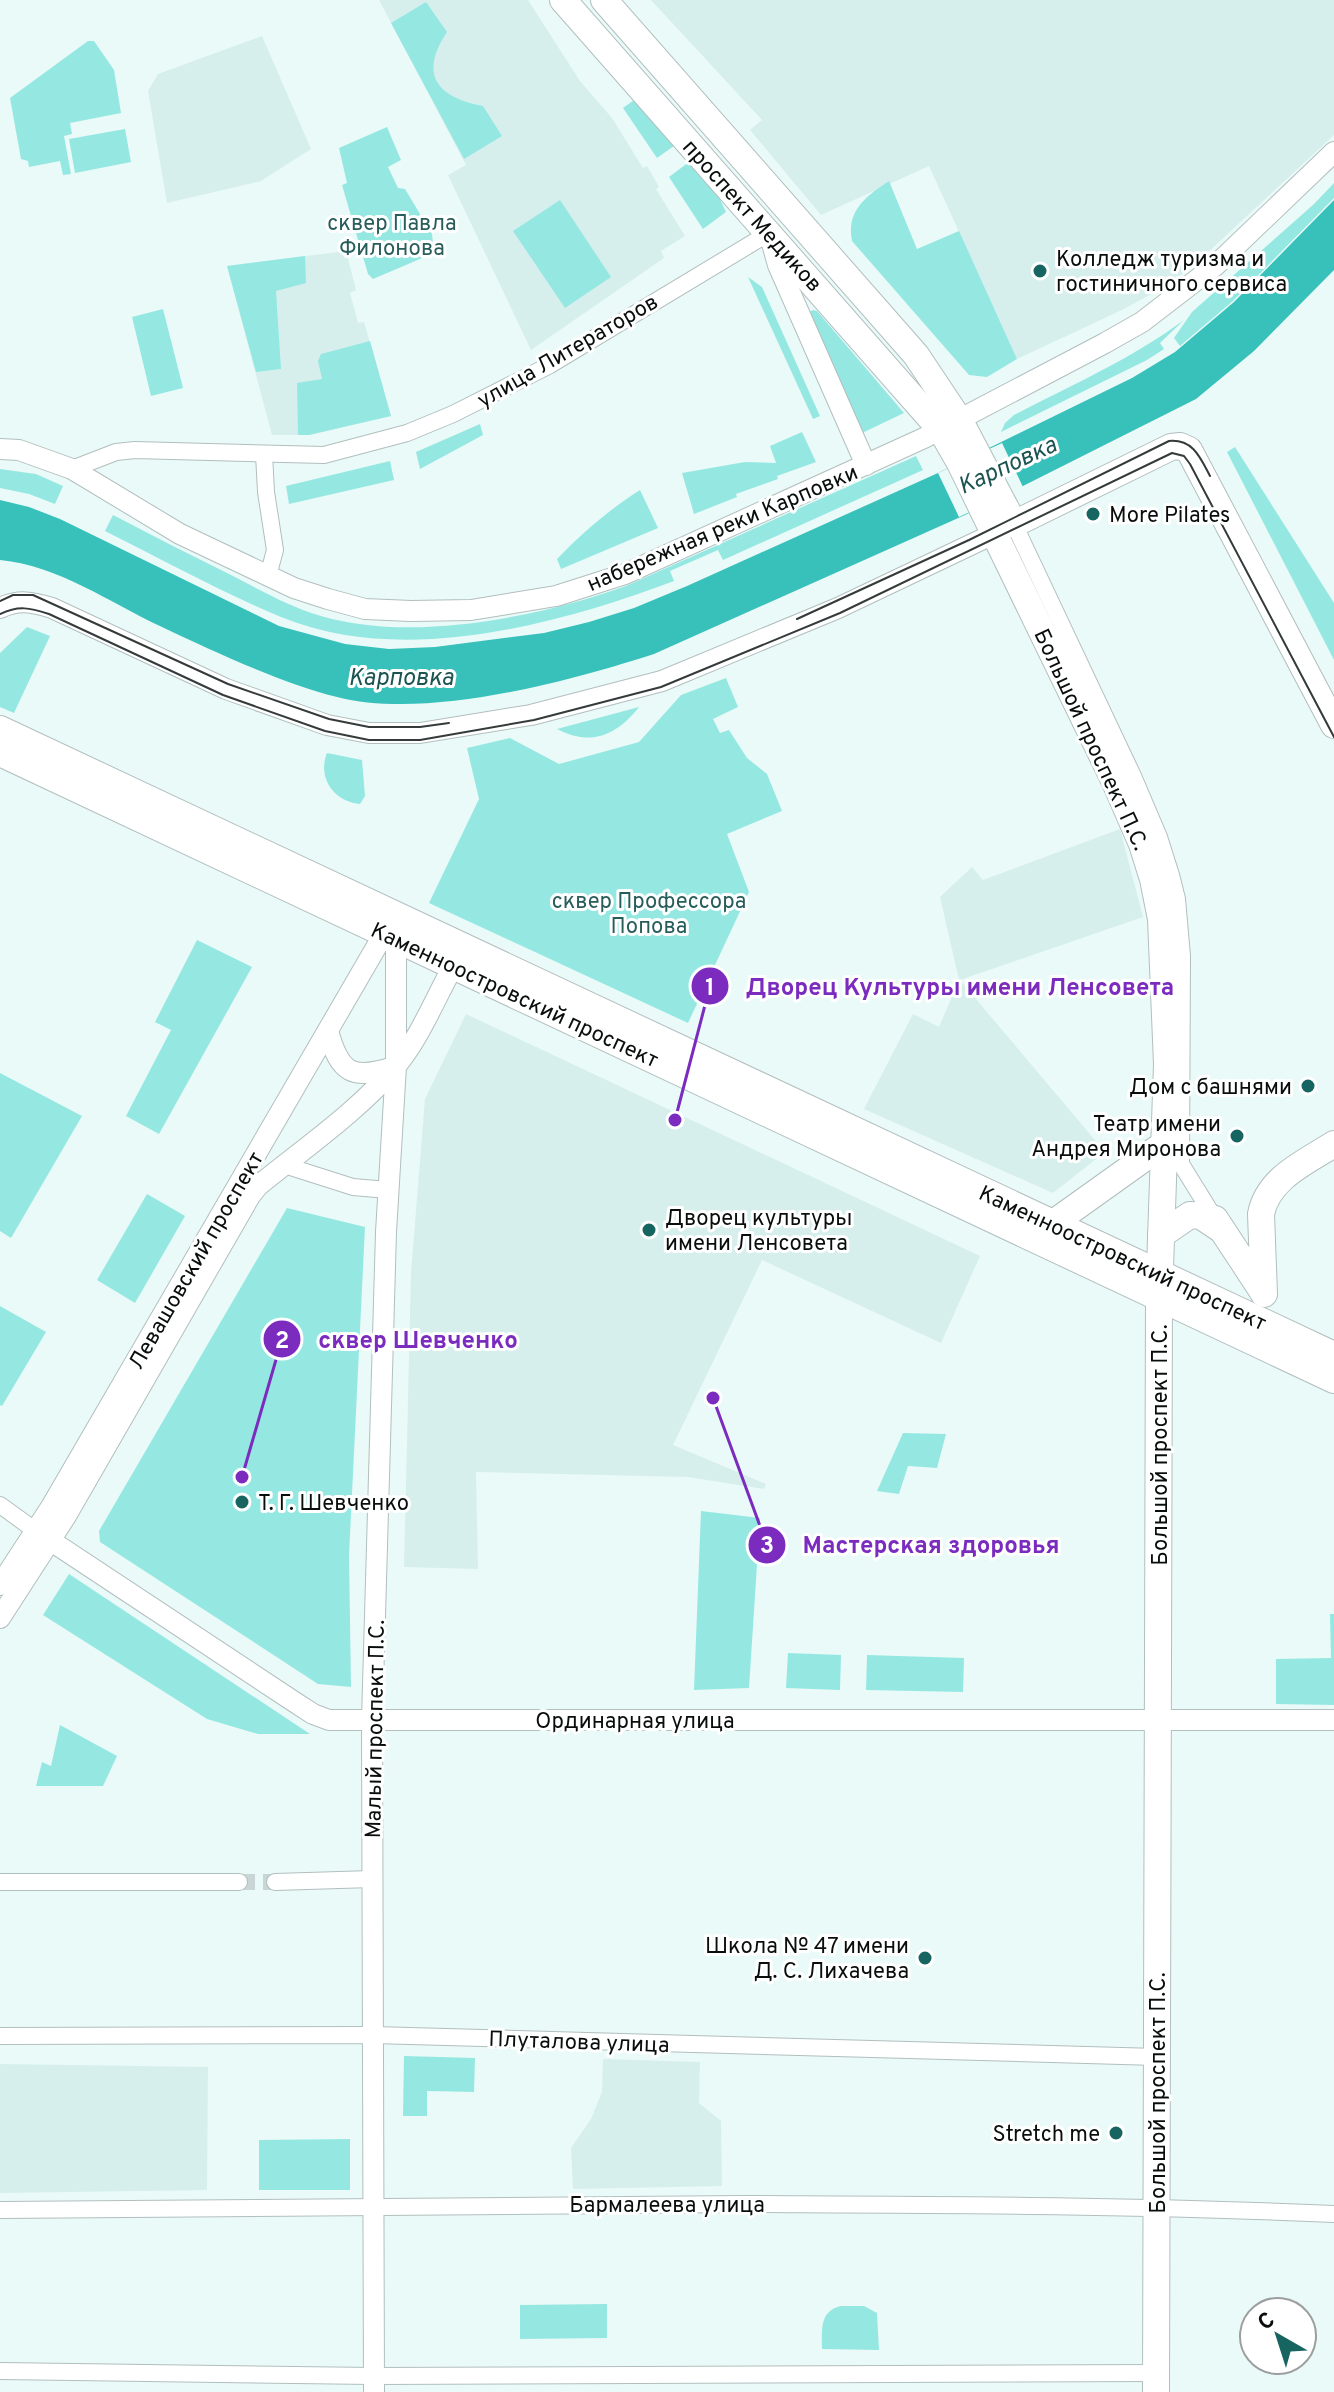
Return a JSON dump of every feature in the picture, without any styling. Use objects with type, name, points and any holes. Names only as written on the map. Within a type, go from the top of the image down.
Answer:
[{"type":"main road","name":"проспект Медиков","points":[[563,0],[769,233],[951,426]]},
{"type":"main road","name":"проспект Медиков","points":[[604,0],[916,355],[951,426]]},
{"type":"main road","points":[[951,426],[1004,529],[1171,447],[1180,446],[1189,450],[1334,725]]},
{"type":"main road","name":"Большой проспект П.С.","points":[[1004,529],[1142,844],[1161,919],[1165,965],[1167,1064],[1160,1285],[1156,2383]]},
{"type":"main road","name":"Каменноостровский проспект","points":[[0,729],[392,928],[454,965],[1160,1285],[1291,1335],[1334,1355]]},
{"type":"main road","name":"Каменноостровский проспект","points":[[0,753],[1052,1224],[1334,1380]]},
{"type":"main road","points":[[1052,1224],[1164,1144]]},
{"type":"main road","points":[[1264,1294],[1263,1202],[1276,1183],[1289,1172],[1334,1144]]},
{"type":"main road","points":[[1161,1235],[1190,1215],[1219,1224],[1291,1335]]},
{"type":"street","name":"набережная реки Карповки","points":[[0,449],[32,453],[72,469],[180,534],[268,576],[328,599],[365,609],[471,610],[556,596],[625,574],[951,426],[1105,343],[1155,313],[1216,265],[1334,152]]},
{"type":"street","name":"улица Литераторов","points":[[72,469],[116,452],[135,450],[324,455],[407,433],[453,414],[550,365],[769,233]]},
{"type":"street","points":[[769,233],[778,265],[866,465]]},
{"type":"street","points":[[264,454],[275,550],[268,576]]},
{"type":"street","points":[[0,608],[14,601],[31,601],[52,608],[226,689],[327,725],[369,733],[420,733],[531,715],[662,681],[838,608],[1004,529]]},
{"type":"street","name":"Большой проспект П.С.","points":[[1004,529],[1133,776],[1159,837],[1171,875],[1177,899],[1182,956],[1181,1164],[1219,1224]]},
{"type":"street","name":"Левашовский проспект","points":[[0,1618],[43,1536],[328,1031],[392,928]]},
{"type":"street","name":"Малый проспект П.С.","points":[[374,2384],[372,1720],[388,1190],[396,1066],[392,928]]},
{"type":"street","points":[[328,1031],[341,1063],[353,1071],[368,1075],[396,1066],[414,1041],[454,965]]},
{"type":"street","name":"Левашовский проспект","points":[[0,1585],[43,1536],[250,1196],[258,1186],[371,1093],[396,1066]]},
{"type":"street","points":[[284,1165],[353,1187],[388,1190]]},
{"type":"street","name":"Ординарная улица","points":[[0,1505],[313,1714],[329,1720],[1334,1720]]},
{"type":"street","points":[[275,1882],[372,1879]]},
{"type":"street","points":[[0,1882],[239,1882]]},
{"type":"street","name":"Плуталова улица","points":[[0,2036],[373,2035],[1157,2057]]},
{"type":"street","name":"Бармалеева улица","points":[[0,2210],[372,2204],[1156,2206],[1334,2214]]},
{"type":"street","points":[[0,2371],[374,2384],[1156,2383]]},
{"type":"shaded area","points":[[379,0],[528,0],[580,81],[612,118],[643,168],[647,166],[659,187],[656,189],[685,236],[661,251],[664,258],[531,350],[448,175],[466,165]]},
{"type":"shaded area","points":[[651,0],[1334,0],[1334,135],[1203,257],[1168,285],[1017,359],[929,166],[821,215],[750,130],[762,120]]},
{"type":"shaded area","points":[[262,36],[311,149],[261,181],[167,203],[148,91],[158,74]]},
{"type":"shaded area","points":[[346,251],[356,290],[350,293],[358,323],[364,322],[391,416],[309,435],[272,435],[227,266]]},
{"type":"shaded area","points":[[1120,829],[1143,917],[960,980],[1105,1152],[1053,1193],[864,1109],[913,1014],[939,1027],[959,980],[940,897],[972,867],[983,880]]},
{"type":"shaded area","name":"Дворец культуры имени Ленсовета","points":[[466,1014],[980,1256],[941,1343],[762,1260],[673,1445],[766,1484],[764,1489],[688,1477],[476,1472],[478,1569],[404,1567],[411,1273],[425,1099]]},
{"type":"shaded area","points":[[603,2059],[700,2062],[699,2103],[721,2121],[722,2186],[573,2189],[571,2148],[591,2119],[602,2092]]},
{"type":"shaded area","points":[[0,2064],[208,2067],[207,2190],[0,2193]]},
{"type":"green space","points":[[426,2],[447,32],[434,60],[437,81],[454,97],[483,106],[502,136],[464,159],[391,23]]},
{"type":"green space","points":[[88,41],[94,41],[114,70],[121,113],[70,123],[72,134],[64,136],[71,174],[63,175],[60,161],[29,167],[28,161],[21,159],[10,98]]},
{"type":"green space","points":[[634,100],[674,146],[657,158],[623,108]]},
{"type":"green space","name":"сквер Павла Филонова","points":[[387,127],[401,160],[388,167],[398,188],[405,189],[432,234],[434,253],[373,279],[368,274],[342,185],[347,183],[339,148]]},
{"type":"green space","points":[[125,129],[131,162],[75,173],[69,139]]},
{"type":"green space","points":[[689,162],[718,195],[726,212],[703,229],[669,177]]},
{"type":"green space","points":[[889,181],[917,249],[959,231],[1017,359],[987,377],[969,375],[852,241],[855,213],[873,192]]},
{"type":"green space","points":[[1334,183],[1334,198],[1233,301],[1180,346],[1174,338],[1192,312]]},
{"type":"green space","points":[[560,200],[611,277],[565,308],[513,231]]},
{"type":"green space","points":[[305,256],[306,283],[276,291],[281,369],[256,372],[227,266]]},
{"type":"green space","points":[[748,277],[762,287],[820,416],[813,419]]},
{"type":"green space","points":[[163,309],[183,388],[151,396],[132,317]]},
{"type":"green space","points":[[813,310],[904,413],[860,434],[809,312]]},
{"type":"green space","points":[[1184,320],[1160,343],[1164,349],[1147,360],[1001,432],[1014,415],[1122,359]]},
{"type":"green space","points":[[370,341],[391,416],[298,435],[297,383],[322,379],[318,361],[321,354]]},
{"type":"green space","points":[[480,424],[483,435],[420,469],[416,452]]},
{"type":"green space","points":[[802,432],[816,462],[777,476],[778,479],[694,514],[682,473],[745,462],[776,463],[770,446]]},
{"type":"green space","points":[[1235,447],[1334,603],[1334,660],[1227,452]]},
{"type":"green space","points":[[916,456],[923,470],[723,560],[718,550],[670,571],[674,581],[530,625],[428,639],[377,639],[328,632],[281,617],[105,531],[113,515],[276,598],[321,616],[357,624],[435,627],[554,608],[626,586]]},
{"type":"green space","points":[[390,461],[394,480],[289,504],[286,486]]},
{"type":"green space","points":[[0,469],[36,474],[63,486],[55,504],[0,488]]},
{"type":"green space","points":[[640,490],[658,528],[561,569],[557,559],[567,549]]},
{"type":"green space","points":[[27,627],[50,636],[14,713],[0,707],[0,653]]},
{"type":"green space","name":"сквер Профессора Попова","points":[[726,678],[738,707],[713,719],[720,733],[729,730],[747,758],[767,774],[782,811],[727,834],[749,892],[688,1023],[429,903],[479,799],[467,748],[510,738],[559,764],[639,742],[681,695]]},
{"type":"green space","points":[[639,707],[622,725],[602,735],[581,737],[557,729]]},
{"type":"green space","points":[[327,753],[362,760],[365,796],[360,804],[342,799],[330,787],[324,771]]},
{"type":"green space","points":[[197,940],[252,967],[159,1134],[126,1116],[171,1030],[155,1022]]},
{"type":"green space","points":[[0,1073],[82,1116],[11,1238],[0,1231]]},
{"type":"green space","points":[[147,1194],[185,1216],[135,1303],[97,1280]]},
{"type":"green space","points":[[287,1208],[365,1227],[349,1555],[351,1687],[318,1684],[100,1542],[99,1531]]},
{"type":"green space","points":[[0,1306],[46,1332],[2,1406],[0,1405]]},
{"type":"green space","points":[[903,1433],[946,1434],[937,1468],[908,1466],[899,1494],[877,1491]]},
{"type":"green space","points":[[701,1511],[760,1518],[749,1688],[694,1690]]},
{"type":"green space","points":[[69,1574],[310,1734],[258,1734],[207,1719],[43,1615]]},
{"type":"green space","points":[[1330,1614],[1334,1614],[1334,1705],[1276,1704],[1276,1659],[1331,1658]]},
{"type":"green space","points":[[788,1653],[841,1655],[840,1690],[786,1688]]},
{"type":"green space","points":[[867,1655],[964,1658],[963,1692],[866,1690]]},
{"type":"green space","points":[[60,1725],[117,1756],[103,1786],[36,1786],[42,1762],[51,1766]]},
{"type":"green space","points":[[404,2056],[475,2058],[474,2092],[427,2091],[427,2116],[403,2116]]},
{"type":"green space","points":[[350,2139],[350,2190],[259,2190],[259,2140]]},
{"type":"green space","points":[[607,2304],[607,2338],[520,2339],[520,2305]]},
{"type":"green space","points":[[841,2306],[864,2306],[877,2313],[879,2350],[822,2349],[825,2317]]},
{"type":"water","name":"Карповка","points":[[1334,200],[1334,270],[1254,351],[1196,399],[965,515],[654,654],[580,676],[496,695],[453,701],[373,703],[337,697],[293,684],[226,656],[63,577],[43,569],[0,560],[0,500],[60,519],[279,626],[345,644],[389,649],[435,647],[544,633],[589,622],[687,586],[938,473],[1132,378],[1175,352],[1234,302]]},
{"type":"pier","points":[[1002,443],[1023,487],[959,517],[938,473]]},
{"type":"tunnel","points":[[239,1882],[275,1882]]},
{"type":"tram line","points":[[797,619],[969,540],[1169,441],[1190,446],[1210,476]]},
{"type":"tram line","points":[[0,614],[24,608],[49,614],[223,695],[325,731],[369,740],[420,740],[534,720],[661,687],[840,613],[1172,453],[1184,456],[1190,464],[1334,737]]},
{"type":"tram line","points":[[0,601],[13,595],[33,595],[228,684],[329,719],[369,727],[420,727],[449,723]]},
{"type":"place","name":"Колледж туризма и гостиничного сервиса","points":[[1040,271]]},
{"type":"place","name":"More Pilates","points":[[1093,514]]},
{"type":"place","name":"Дом с башнями","points":[[1308,1086]]},
{"type":"place","name":"Дворец Культуры имени Ленсовета","points":[[675,1120]]},
{"type":"place","name":"Театр имени Андрея Миронова","points":[[1237,1136]]},
{"type":"place","name":"Дворец культуры имени Ленсовета","points":[[649,1230]]},
{"type":"place","name":"Мастерская здоровья","points":[[713,1398]]},
{"type":"place","name":"сквер Шевченко","points":[[242,1477]]},
{"type":"place","name":"Т. Г. Шевченко","points":[[242,1502]]},
{"type":"place","name":"Школа № 47 имени Д. С. Лихачева","points":[[925,1958]]},
{"type":"place","name":"Stretch me","points":[[1116,2133]]}]
